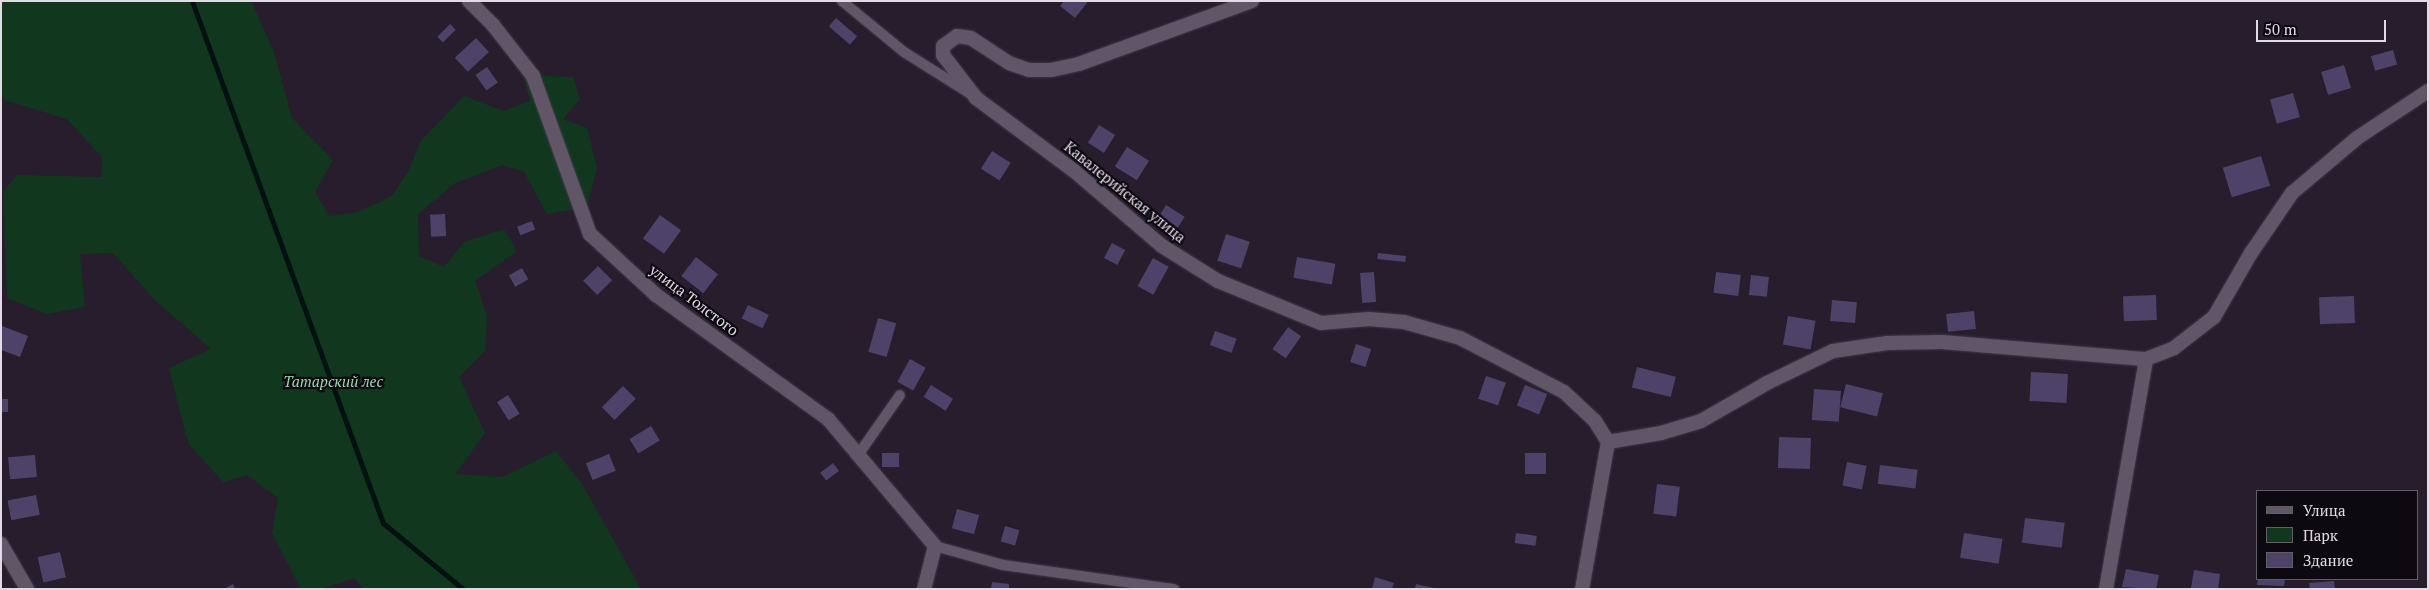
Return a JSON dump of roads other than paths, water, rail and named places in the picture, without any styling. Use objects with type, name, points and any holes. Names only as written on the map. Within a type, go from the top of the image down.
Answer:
[{"type":"street","name":"улица Толстого","points":[[469,1],[493,25],[533,76],[590,234],[656,296],[828,419],[935,546]]},
{"type":"street","name":"Кавалерийская улица","points":[[1252,1],[1078,64],[1051,70],[1029,70],[1010,63],[971,38],[957,36],[947,40],[943,46],[948,65],[976,98],[1073,170],[1162,246],[1218,281],[1320,323],[1369,319],[1404,322],[1460,338],[1564,392],[1596,421],[1608,442]]},
{"type":"street","points":[[1582,589],[1608,442],[1661,433],[1701,421],[1766,383],[1833,351],[1887,343],[1942,342],[2146,359],[2174,348],[2214,317],[2251,253],[2292,193],[2357,138],[2428,91]]},
{"type":"street","points":[[2106,589],[2146,359]]},
{"type":"street","points":[[1,544],[27,589]]},
{"type":"street","points":[[924,589],[935,546]]},
{"type":"lane","points":[[842,1],[904,52],[976,98]]},
{"type":"lane","points":[[858,455],[900,395]]},
{"type":"lane","points":[[935,546],[1003,565],[1174,589]]},
{"type":"waterway","points":[[192,1],[383,523],[463,589]]},
{"type":"park label","name":"Татарский лес","points":[[333,382]]}]
